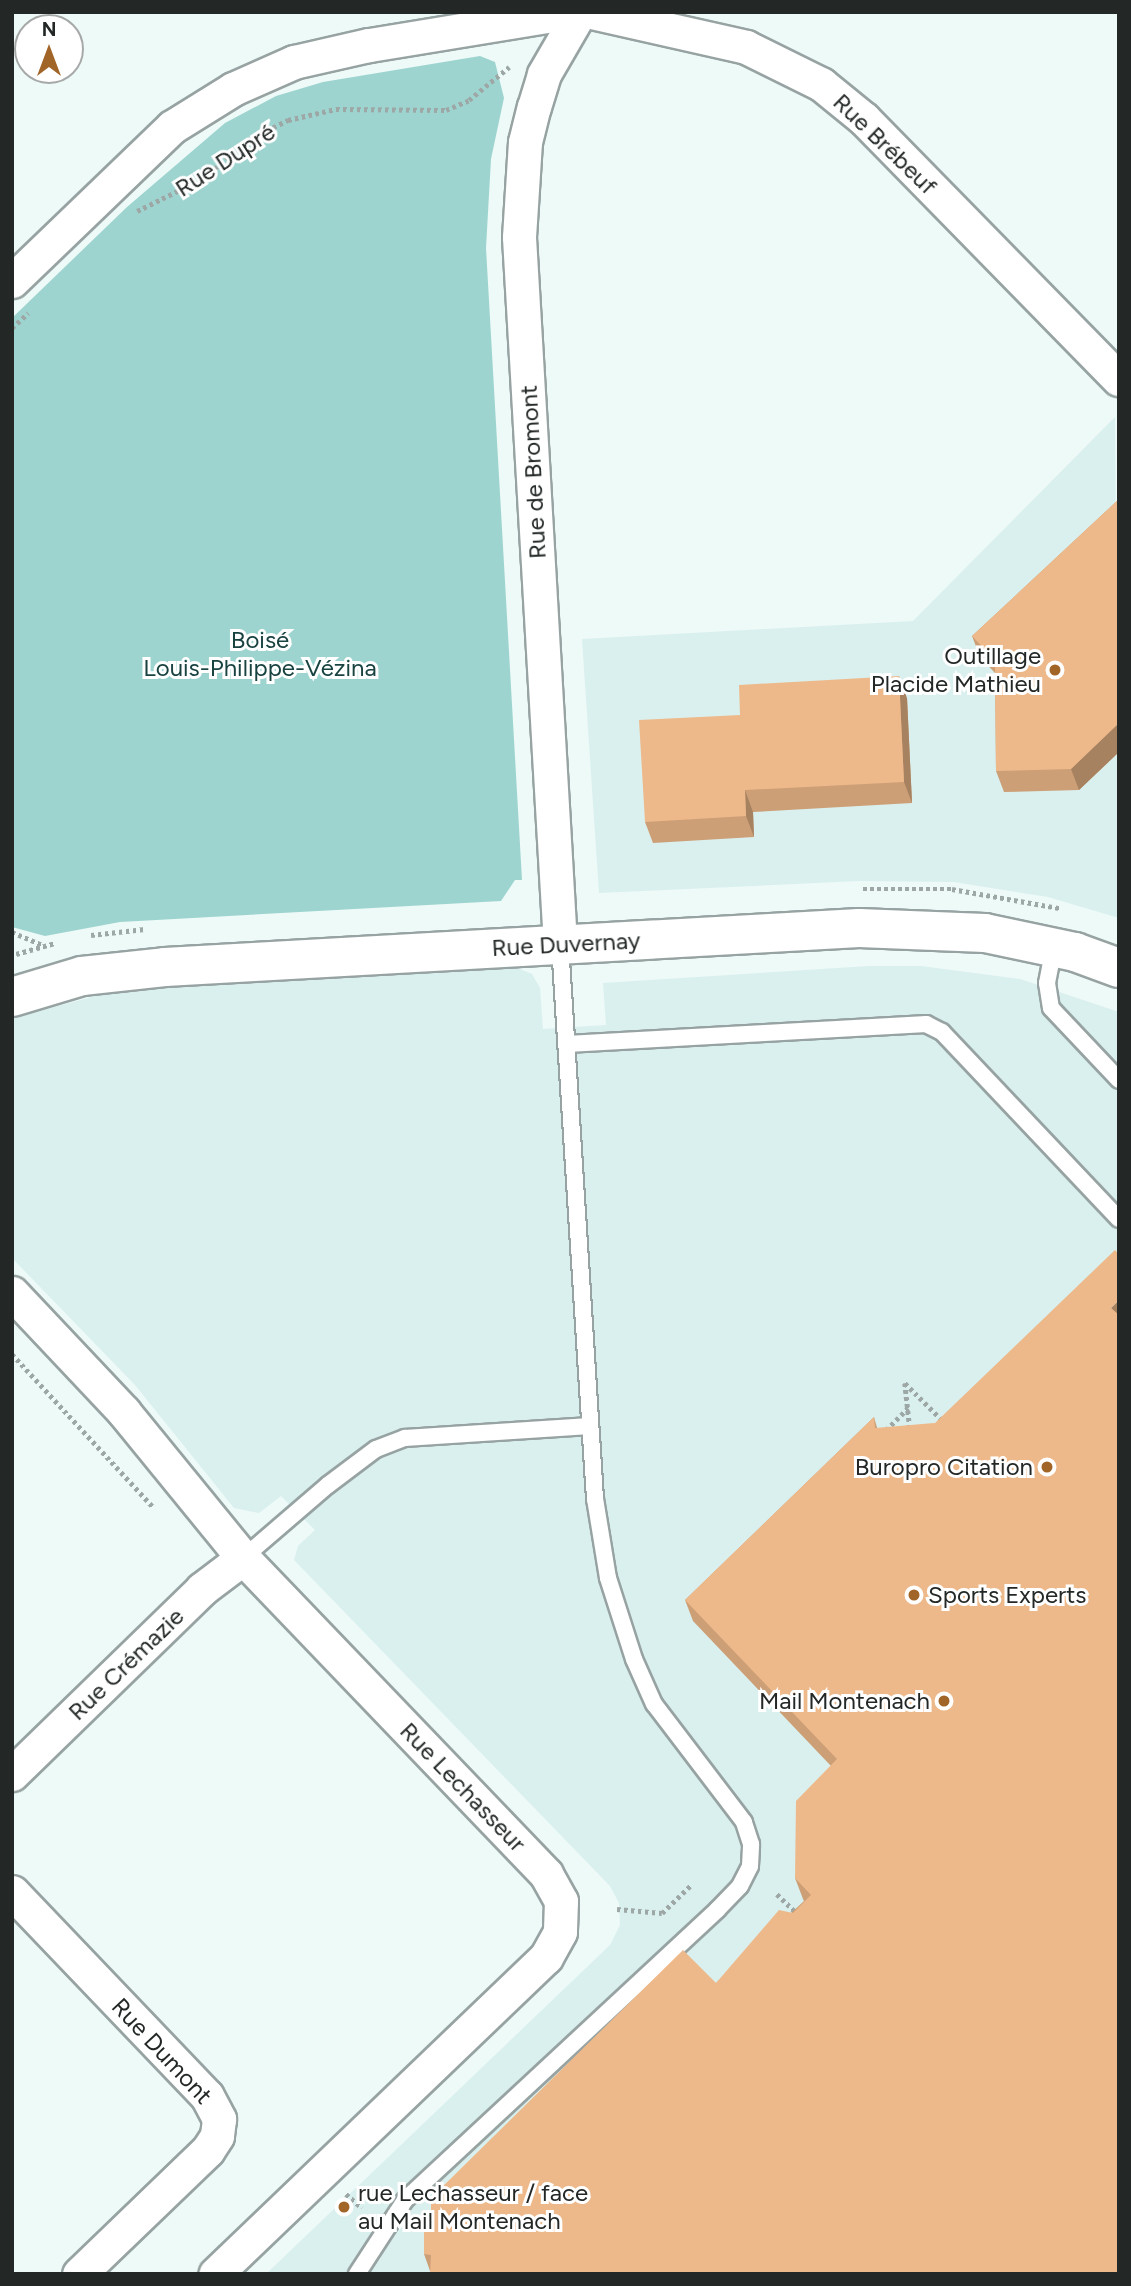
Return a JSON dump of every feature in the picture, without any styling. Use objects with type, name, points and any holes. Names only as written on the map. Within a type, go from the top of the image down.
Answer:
[{"type":"street","name":"Rue Dupré","points":[[12,281],[172,127],[233,89],[294,62],[356,48],[570,12]]},
{"type":"street","name":"Rue de Bromont","points":[[560,944],[519,237],[525,142],[534,107],[544,74],[580,12]]},
{"type":"street","name":"Rue Brébeuf","points":[[591,12],[711,36],[781,60],[812,78],[864,119],[1119,379]]},
{"type":"street","name":"Rue Duvernay","points":[[12,997],[57,981],[137,969],[560,944],[921,928],[985,933],[1054,947],[1119,968]]},
{"type":"street","name":"Rue Lechasseur","points":[[12,1293],[124,1412],[243,1558],[546,1874],[561,1901],[562,1922],[546,1957],[215,2274]]},
{"type":"street","name":"Rue Crémazie","points":[[12,1774],[202,1589],[243,1558]]},
{"type":"street","name":"Rue Dumont","points":[[12,1892],[207,2096],[219,2119],[217,2136],[208,2150],[79,2274]]},
{"type":"lane","points":[[357,2274],[405,2200],[717,1910],[740,1886],[750,1866],[751,1844],[744,1822],[654,1704],[634,1659],[608,1578],[590,1426],[560,944]]},
{"type":"lane","points":[[1054,947],[1047,982],[1051,1008],[1119,1080]]},
{"type":"lane","points":[[567,1044],[926,1024],[942,1032],[1119,1219]]},
{"type":"lane","points":[[243,1558],[337,1478],[376,1449],[405,1438],[590,1426]]},
{"type":"path","name":"Rue Dupré","points":[[128,218],[204,178],[248,140],[288,120],[336,109],[446,110],[469,100],[516,62]]},
{"type":"path","points":[[12,328],[32,310]]},
{"type":"path","points":[[12,932],[43,946]]},
{"type":"path","points":[[12,1354],[161,1516]]},
{"type":"path","points":[[911,1442],[905,1383],[952,1430]]},
{"type":"path","points":[[878,1437],[908,1408]]},
{"type":"path","points":[[617,1909],[662,1913],[692,1884]]},
{"type":"path","points":[[776,1894],[802,1918]]},
{"type":"path","points":[[345,2194],[362,2208]]},
{"type":"shaded area","points":[[1115,417],[1119,918],[1048,897],[954,882],[859,881],[599,893],[582,639],[913,621]]},
{"type":"shaded area","points":[[869,966],[921,966],[1020,979],[1119,1012],[1119,2274],[266,2274],[610,1945],[620,1925],[619,1903],[610,1886],[294,1560],[298,1546],[315,1530],[281,1496],[259,1513],[234,1508],[135,1385],[12,1258],[12,1018],[115,991],[515,967],[532,974],[540,988],[543,1029],[606,1025],[603,983]]},
{"type":"green space","name":"Boisé Louis-Philippe-Vézina","points":[[480,56],[495,62],[504,98],[491,159],[486,248],[522,880],[515,880],[501,901],[120,922],[45,936],[12,927],[12,318],[127,207],[225,123],[276,96],[323,82]]},
{"type":"building","name":"Outillage Placide Mathieu","points":[[1119,499],[1119,723],[1071,769],[996,771],[995,660],[972,636]]},
{"type":"building","points":[[899,676],[904,782],[745,790],[746,816],[645,822],[639,720],[740,715],[739,685]]},
{"type":"building","name":"Mail Montenach","points":[[1115,1250],[1119,1254],[1119,1300],[1111,1308],[1119,1315],[1119,2274],[430,2274],[431,2255],[424,2254],[424,2214],[431,2214],[431,2198],[683,1950],[716,1983],[779,1910],[793,1913],[811,1895],[795,1878],[796,1801],[837,1759],[685,1600],[874,1417],[875,1428],[935,1423]]},
{"type":"place","name":"Outillage Placide Mathieu","points":[[1055,670]]},
{"type":"place","name":"Buropro Citation","points":[[1047,1467]]},
{"type":"place","name":"Sports Experts","points":[[914,1595]]},
{"type":"place","name":"Mail Montenach","points":[[944,1701]]},
{"type":"place","name":"rue Lechasseur / face au Mail Montenach","points":[[344,2207]]}]
